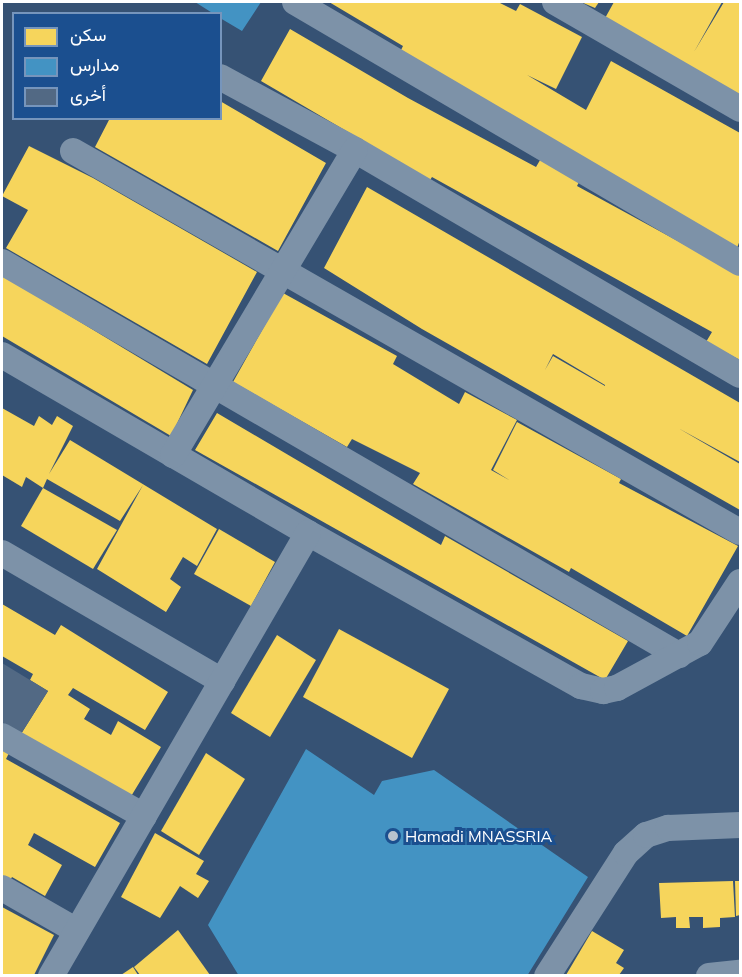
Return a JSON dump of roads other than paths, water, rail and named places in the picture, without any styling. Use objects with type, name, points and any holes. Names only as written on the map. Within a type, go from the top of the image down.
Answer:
[{"type":"street","points":[[295,2],[741,263]]},
{"type":"street","points":[[555,2],[741,108]]},
{"type":"street","points":[[222,78],[355,150],[741,375]]},
{"type":"street","points":[[173,455],[355,150]]},
{"type":"street","points":[[73,151],[741,532]]},
{"type":"street","points":[[2,262],[679,655]]},
{"type":"street","points":[[2,355],[308,533],[581,686],[603,691],[617,688],[700,643],[741,582]]},
{"type":"street","points":[[51,975],[308,533]]},
{"type":"street","points":[[2,553],[222,681]]},
{"type":"street","points":[[2,736],[144,816]]},
{"type":"street","points":[[547,975],[626,852],[646,835],[668,828],[741,825]]},
{"type":"street","points":[[2,888],[77,931]]},
{"type":"street","points":[[709,975],[741,973]]},
{"type":"place","name":"Hamadi MNASSRIA","points":[[393,836]]}]
